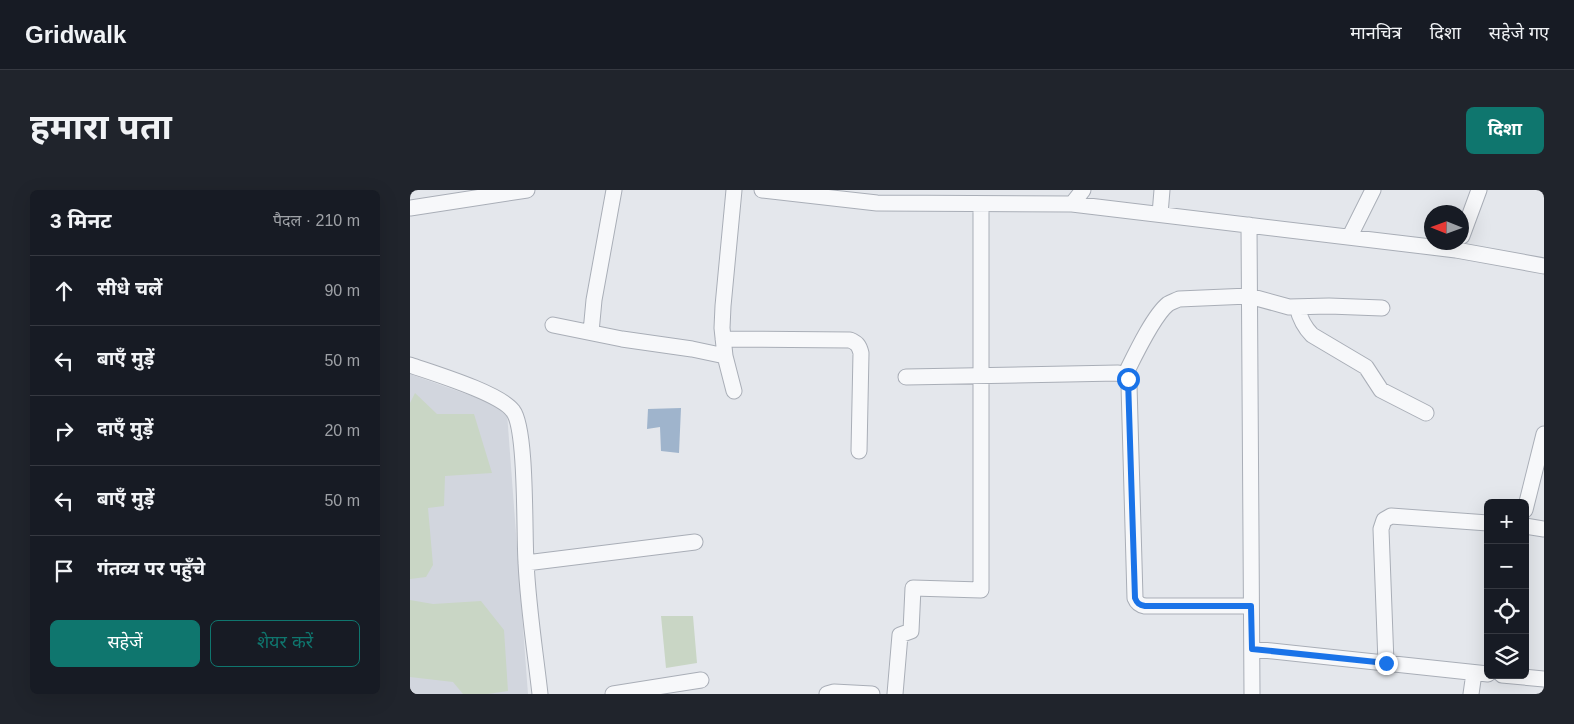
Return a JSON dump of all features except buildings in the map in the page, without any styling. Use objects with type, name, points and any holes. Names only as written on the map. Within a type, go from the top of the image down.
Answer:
[{"type":"street","points":[[410,208],[527,190]]},
{"type":"street","points":[[591,332],[594,300],[614,190]]},
{"type":"street","points":[[734,190],[723,306],[725,356],[734,390]]},
{"type":"street","points":[[762,190],[878,203],[1072,204],[1350,236],[1424,241]]},
{"type":"street","points":[[1072,204],[1083,190]]},
{"type":"street","points":[[1160,214],[1162,190]]},
{"type":"street","points":[[1350,236],[1372,190]]},
{"type":"street","points":[[1469,216],[1479,190]]},
{"type":"street","points":[[895,694],[900,635],[911,631],[913,588],[981,590],[981,204]]},
{"type":"street","points":[[1249,224],[1252,694]]},
{"type":"street","points":[[1469,246],[1544,266]]},
{"type":"street","points":[[1125,375],[1156,318],[1169,304],[1179,299],[1249,296],[1280,305],[1297,307],[1382,308]]},
{"type":"street","points":[[1297,307],[1300,318],[1312,335],[1366,367],[1381,390],[1426,413]]},
{"type":"street","points":[[553,325],[725,356]]},
{"type":"street","points":[[723,339],[850,340],[856,342],[860,346],[861,353],[859,451]]},
{"type":"street","points":[[410,365],[492,395],[505,403],[514,412],[522,455],[526,563],[540,694]]},
{"type":"street","points":[[906,378],[1118,373],[1125,375],[1129,385],[1135,598],[1137,603],[1140,606],[1251,606]]},
{"type":"street","points":[[1528,499],[1544,434]]},
{"type":"street","points":[[1386,663],[1381,529],[1384,520],[1391,516],[1484,523]]},
{"type":"street","points":[[1529,527],[1544,529]]},
{"type":"street","points":[[526,563],[695,542]]},
{"type":"street","points":[[1252,649],[1481,673],[1471,694]]},
{"type":"street","points":[[1529,678],[1544,679]]},
{"type":"street","points":[[613,694],[701,680]]},
{"type":"street","points":[[827,694],[834,692],[872,694]]},
{"type":"shaded area","points":[[410,374],[500,406],[507,413],[528,694],[410,694]]},
{"type":"green space","points":[[415,393],[437,414],[474,414],[492,473],[445,476],[444,506],[428,508],[433,565],[426,577],[410,579],[410,403]]},
{"type":"green space","points":[[410,600],[433,604],[481,601],[504,630],[508,691],[488,694],[463,694],[453,682],[410,677]]},
{"type":"green space","points":[[661,616],[693,616],[697,663],[666,668]]},
{"type":"water","points":[[681,408],[679,453],[661,451],[660,427],[647,429],[648,409]]},
{"type":"route","points":[[1128,379],[1135,598],[1137,603],[1140,606],[1251,606],[1252,649],[1386,663]]}]
